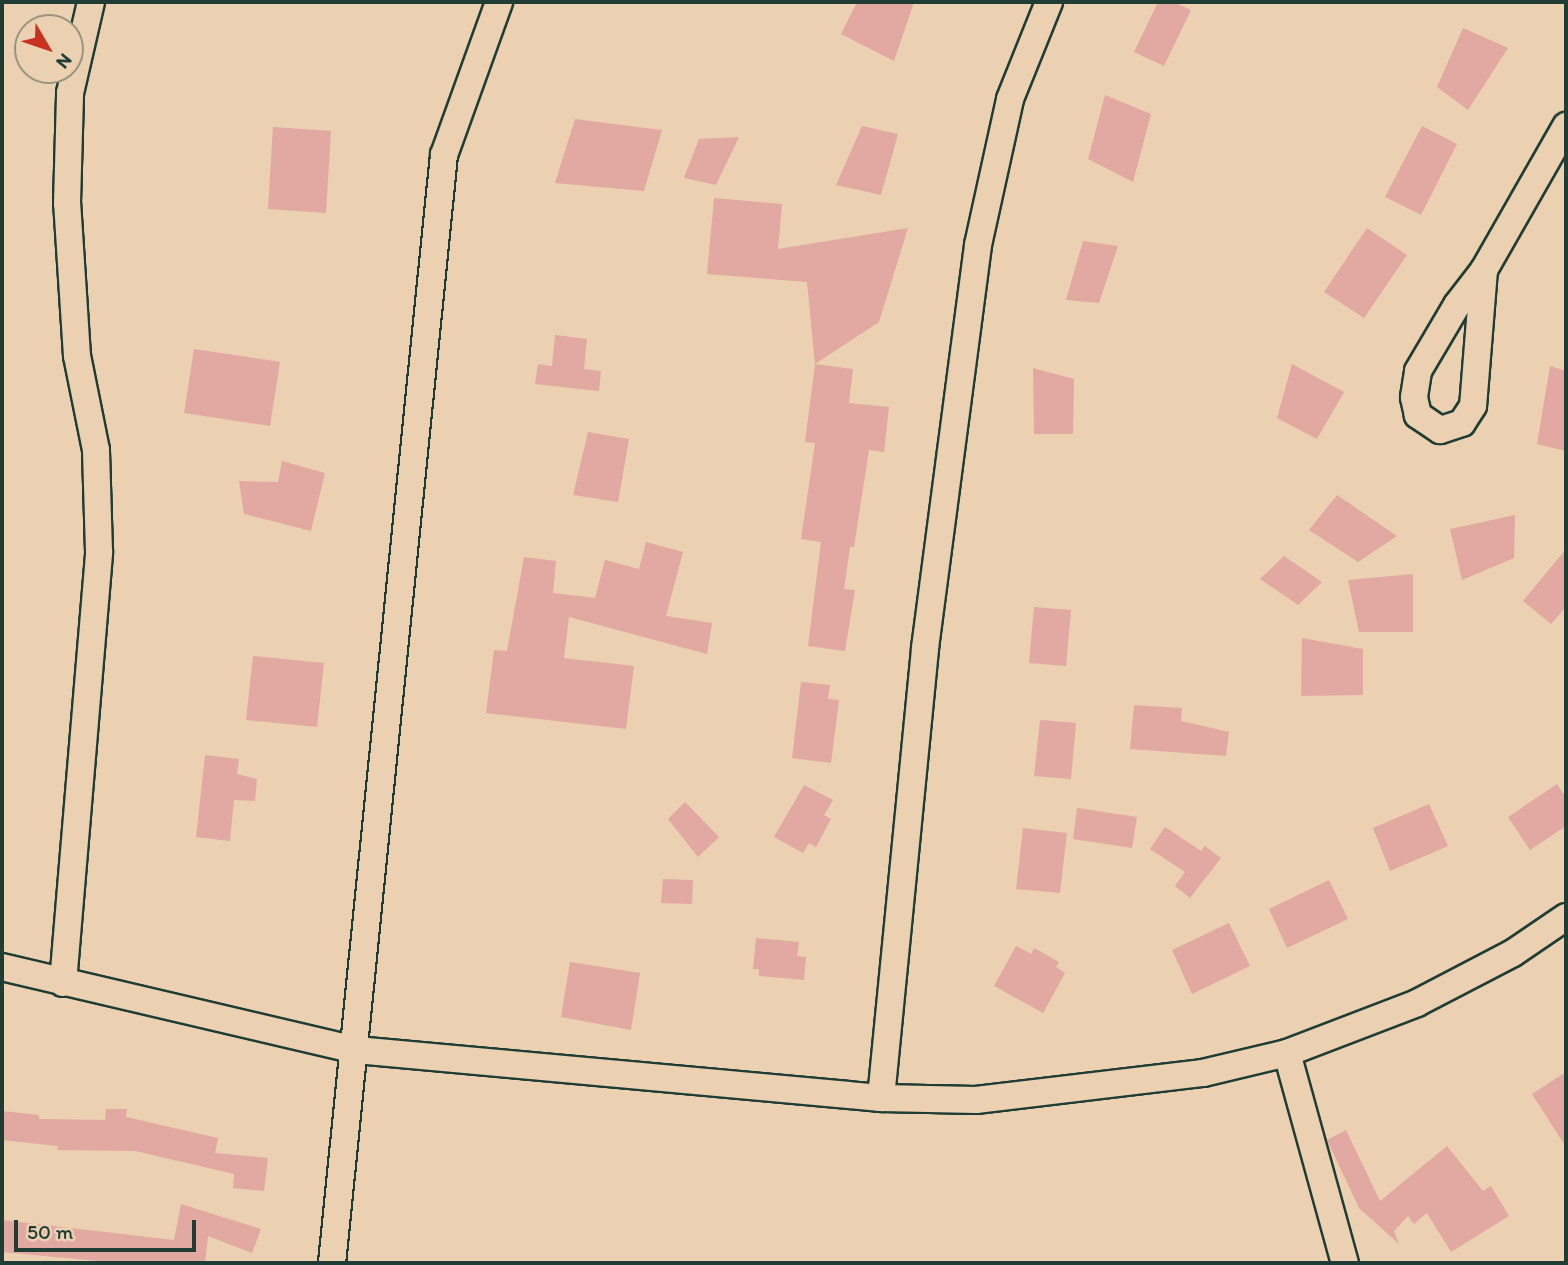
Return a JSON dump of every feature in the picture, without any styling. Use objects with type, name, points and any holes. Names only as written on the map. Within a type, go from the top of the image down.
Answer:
[{"type":"street","points":[[63,983],[99,552],[96,450],[77,356],[67,203],[70,93],[91,2]]},
{"type":"street","points":[[332,1263],[444,155],[499,2]]},
{"type":"street","points":[[881,1098],[925,648],[978,245],[1010,99],[1049,2]]},
{"type":"street","points":[[1484,270],[1473,406],[1462,423],[1440,430],[1418,415],[1414,397],[1418,371],[1457,305],[1484,270],[1566,126]]},
{"type":"street","points":[[2,967],[355,1050],[881,1098],[976,1100],[1203,1073],[1287,1053],[1418,1003],[1513,953],[1566,917]]},
{"type":"street","points":[[1287,1053],[1345,1263]]},
{"type":"building","points":[[857,2],[914,2],[894,61],[841,34]]},
{"type":"building","points":[[1158,2],[1174,2],[1191,10],[1164,66],[1134,52]]},
{"type":"building","points":[[1463,28],[1508,48],[1468,110],[1437,87]]},
{"type":"building","points":[[1105,95],[1151,114],[1133,182],[1088,159]]},
{"type":"building","points":[[575,119],[662,130],[644,191],[555,183]]},
{"type":"building","points":[[862,126],[898,134],[881,195],[836,185]]},
{"type":"building","points":[[1422,126],[1457,144],[1421,215],[1385,197]]},
{"type":"building","points":[[273,127],[331,131],[326,213],[268,209]]},
{"type":"building","points":[[739,137],[716,185],[684,178],[699,139]]},
{"type":"building","points":[[714,198],[782,204],[778,249],[908,228],[879,322],[815,364],[807,282],[707,274]]},
{"type":"building","points":[[1367,228],[1407,255],[1364,318],[1324,292]]},
{"type":"building","points":[[1083,241],[1118,246],[1099,303],[1066,300]]},
{"type":"building","points":[[555,335],[587,339],[584,369],[601,371],[599,391],[535,384],[538,364],[552,366]]},
{"type":"building","points":[[194,349],[280,362],[270,426],[184,413]]},
{"type":"building","points":[[815,364],[853,369],[849,403],[889,407],[884,452],[869,450],[854,547],[850,547],[844,589],[855,590],[845,651],[808,646],[821,542],[801,539],[815,443],[805,442]]},
{"type":"building","points":[[1292,364],[1344,392],[1317,439],[1277,418]]},
{"type":"building","points":[[1550,366],[1566,371],[1566,451],[1537,444]]},
{"type":"building","points":[[1033,368],[1074,379],[1073,434],[1034,434]]},
{"type":"building","points":[[588,432],[629,439],[618,502],[573,495]]},
{"type":"building","points":[[282,461],[325,473],[311,531],[244,514],[239,481],[278,482]]},
{"type":"building","points":[[1337,495],[1397,536],[1358,562],[1309,530]]},
{"type":"building","points":[[1515,515],[1514,558],[1462,580],[1450,529]]},
{"type":"building","points":[[646,542],[683,552],[666,616],[712,623],[707,654],[569,617],[564,658],[634,666],[626,729],[486,713],[494,650],[507,651],[524,557],[556,561],[553,593],[595,598],[605,560],[639,569]]},
{"type":"building","points":[[1566,549],[1566,607],[1551,624],[1523,601]]},
{"type":"building","points":[[1284,556],[1322,582],[1298,605],[1260,579]]},
{"type":"building","points":[[1413,574],[1413,632],[1359,632],[1348,580]]},
{"type":"building","points":[[1034,607],[1071,610],[1066,666],[1029,663]]},
{"type":"building","points":[[1302,638],[1363,649],[1363,695],[1301,696]]},
{"type":"building","points":[[253,656],[324,663],[317,727],[246,720]]},
{"type":"building","points":[[801,682],[830,685],[828,699],[839,700],[831,763],[792,758]]},
{"type":"building","points":[[1134,705],[1182,708],[1181,721],[1229,732],[1226,756],[1130,749]]},
{"type":"building","points":[[1040,720],[1076,723],[1071,779],[1034,776]]},
{"type":"building","points":[[205,755],[239,759],[237,774],[257,779],[255,801],[234,800],[230,841],[196,837]]},
{"type":"building","points":[[1557,784],[1566,798],[1566,826],[1530,850],[1508,817]]},
{"type":"building","points":[[804,785],[833,800],[824,815],[831,819],[816,847],[809,843],[803,853],[774,837]]},
{"type":"building","points":[[685,802],[719,837],[698,857],[668,819]]},
{"type":"building","points":[[1429,804],[1448,846],[1390,871],[1373,828]]},
{"type":"building","points":[[1077,808],[1137,817],[1132,848],[1073,839]]},
{"type":"building","points":[[1165,827],[1201,851],[1205,846],[1221,858],[1190,898],[1175,886],[1185,872],[1150,849]]},
{"type":"building","points":[[1023,828],[1067,833],[1060,893],[1016,889]]},
{"type":"building","points":[[663,879],[693,880],[692,904],[661,903]]},
{"type":"building","points":[[1329,880],[1348,919],[1287,948],[1269,909]]},
{"type":"building","points":[[1229,923],[1250,966],[1192,994],[1172,950]]},
{"type":"building","points":[[756,938],[799,942],[797,956],[806,957],[804,980],[759,976],[759,969],[753,969]]},
{"type":"building","points":[[1016,946],[1031,954],[1034,948],[1059,962],[1056,967],[1065,973],[1043,1013],[994,986]]},
{"type":"building","points":[[570,962],[640,973],[631,1030],[561,1017]]},
{"type":"building","points":[[1566,1072],[1566,1147],[1532,1094]]},
{"type":"building","points":[[106,1109],[127,1109],[126,1117],[218,1138],[215,1153],[268,1158],[264,1191],[233,1188],[234,1174],[135,1151],[57,1150],[58,1146],[2,1140],[2,1111],[39,1115],[39,1119],[105,1120]]},
{"type":"building","points":[[1346,1130],[1380,1201],[1447,1146],[1483,1191],[1491,1186],[1509,1216],[1451,1252],[1427,1213],[1414,1224],[1408,1216],[1394,1231],[1399,1244],[1359,1208],[1327,1140]]},
{"type":"building","points":[[181,1204],[261,1229],[252,1253],[208,1236],[205,1263],[118,1263],[2,1252],[2,1220],[174,1240]]}]
